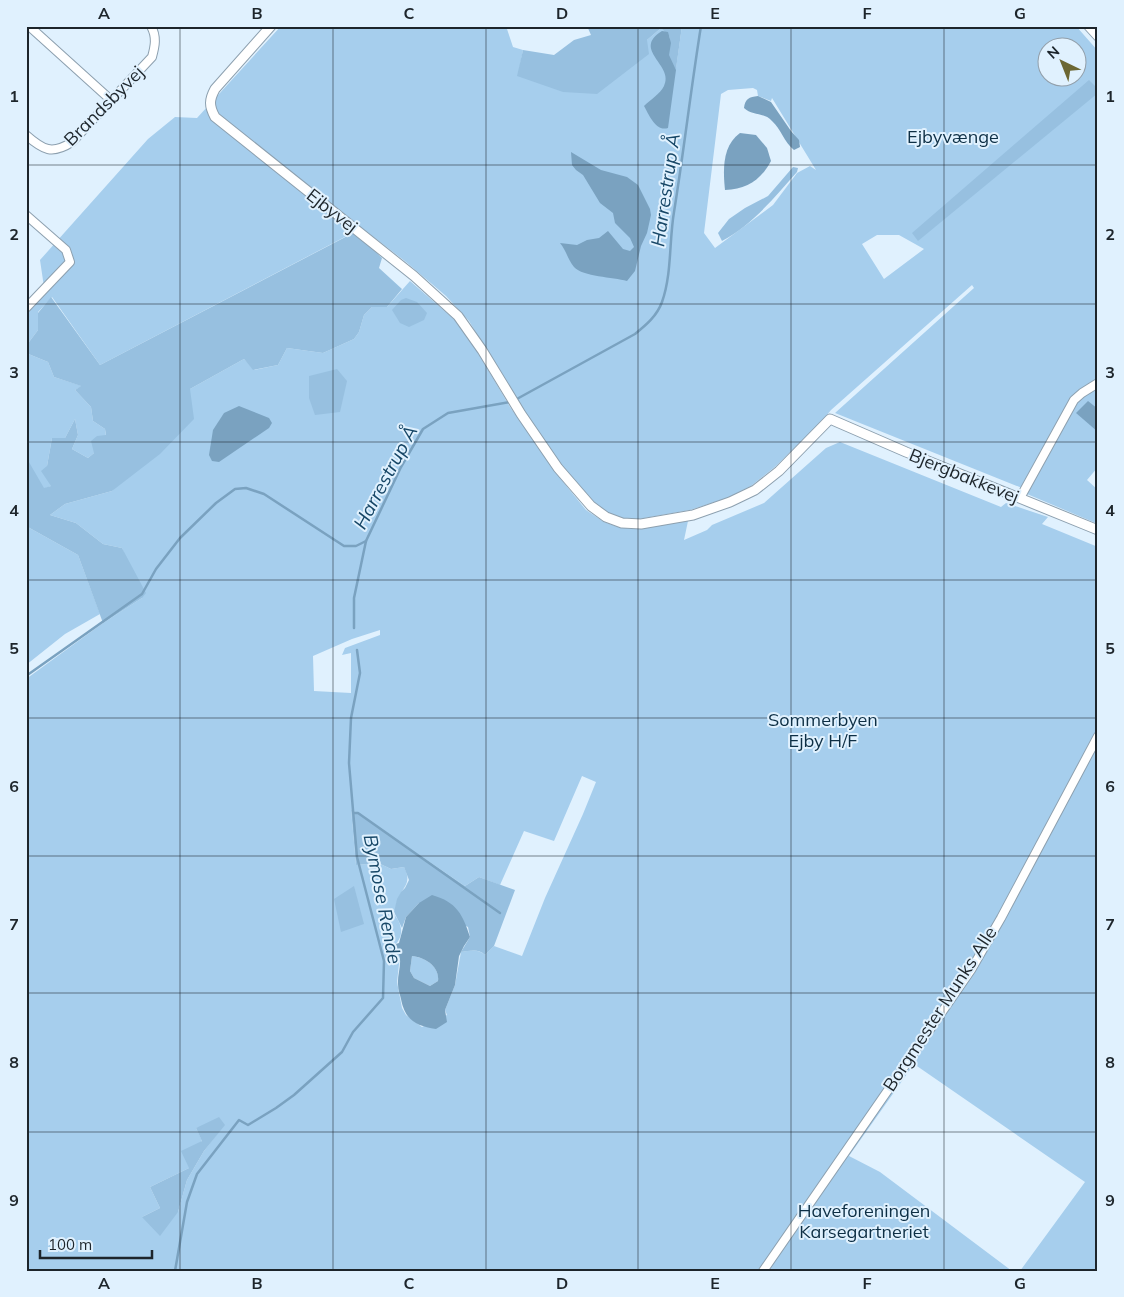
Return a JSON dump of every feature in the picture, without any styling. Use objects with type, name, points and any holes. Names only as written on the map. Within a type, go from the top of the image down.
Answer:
[{"type":"street","points":[[29,26],[112,100]]},
{"type":"street","name":"Brandsbyvej","points":[[26,135],[46,150],[54,151],[64,148],[72,142],[152,57],[155,38],[151,26]]},
{"type":"street","name":"Ejbyvej","points":[[271,26],[215,89],[210,99],[210,108],[215,118],[376,245],[441,299],[470,331],[520,414],[570,484],[591,506],[606,517],[622,523],[641,524],[693,515],[730,502],[755,490],[779,471],[830,419]]},
{"type":"street","points":[[1088,26],[1098,38]]},
{"type":"street","points":[[26,215],[66,250],[70,262],[26,308]]},
{"type":"street","points":[[1020,498],[1074,400],[1098,383]]},
{"type":"street","name":"Bjergbakkevej","points":[[830,419],[1098,530]]},
{"type":"street","name":"Borgmester Munks Alle","points":[[762,1271],[971,970],[1001,918],[1098,736]]},
{"type":"green space","name":"Ejbyvænge","points":[[281,26],[506,26],[513,47],[523,50],[518,76],[647,40],[661,28],[671,37],[668,61],[676,68],[682,26],[1076,26],[1098,51],[1098,467],[1087,480],[1098,490],[1098,524],[1027,494],[1027,490],[835,413],[974,288],[972,285],[831,410],[776,466],[751,486],[730,497],[690,510],[639,519],[625,519],[609,514],[593,502],[573,481],[528,418],[469,321],[446,296],[362,228],[100,365],[52,297],[38,312],[38,330],[26,346],[26,312],[47,291],[44,287],[40,260],[148,139],[175,117],[197,118]],"holes":[[[753,88],[757,90],[758,96],[771,101],[772,98],[816,170],[810,166],[797,173],[773,205],[715,248],[704,233],[721,94],[728,90]],[[877,235],[899,235],[924,249],[884,279],[862,244]]]},
{"type":"green space","points":[[410,281],[455,320],[474,346],[510,407],[564,483],[586,510],[604,522],[618,527],[633,529],[688,521],[684,540],[707,530],[712,525],[764,503],[826,448],[840,442],[1001,507],[1006,503],[1048,517],[1042,524],[1098,547],[1098,1271],[1020,1271],[1085,1182],[914,1064],[849,1156],[880,1172],[1012,1271],[26,1271],[26,679],[103,623],[142,598],[122,548],[103,544],[76,523],[50,515],[65,504],[112,491],[190,389],[244,359],[254,370],[278,365],[287,348],[323,353],[354,339],[359,332],[364,315],[372,307],[387,307]],"holes":[[[380,630],[380,635],[345,648],[342,655],[351,653],[351,693],[314,691],[313,656],[352,639]],[[582,776],[596,782],[545,898],[522,956],[494,946],[485,955],[476,951],[461,952],[455,985],[445,1010],[447,1015],[422,1027],[406,1015],[402,1008],[397,982],[400,955],[393,948],[400,938],[401,931],[394,912],[407,883],[407,873],[404,867],[391,869],[372,860],[369,864],[356,865],[351,809],[465,886],[479,877],[500,885],[524,831],[554,841]],[[224,1125],[204,1151],[187,1180],[178,1212],[142,1217],[160,1208],[150,1187],[189,1168],[202,1140],[196,1128]]]},
{"type":"green space","points":[[26,353],[48,362],[54,377],[82,386],[75,390],[91,407],[93,421],[105,429],[106,436],[88,458],[72,449],[78,435],[75,419],[65,438],[52,438],[47,466],[51,486],[26,496]]},
{"type":"green space","points":[[26,526],[78,555],[100,614],[65,634],[26,665]]},
{"type":"green space","points":[[412,956],[430,963],[436,971],[438,981],[430,986],[414,978],[410,971]]},
{"type":"shaded area","points":[[587,26],[682,26],[676,69],[668,61],[670,37],[661,28],[647,40],[649,54],[597,94],[563,92],[517,76],[523,50],[554,55],[574,40],[591,35]]},
{"type":"shaded area","points":[[662,31],[668,32],[671,43],[669,55],[676,70],[668,128],[664,129],[653,122],[644,106],[662,89],[666,78],[652,51],[651,45],[654,38]]},
{"type":"shaded area","points":[[1089,80],[1098,89],[1098,93],[918,241],[912,233],[1080,88],[1086,88],[1086,83]]},
{"type":"shaded area","points":[[758,96],[771,102],[799,140],[800,147],[794,150],[769,118],[744,108],[745,102],[748,99]]},
{"type":"shaded area","points":[[740,133],[756,135],[767,148],[771,161],[763,173],[752,182],[740,188],[725,190],[724,167],[727,151],[734,138]]},
{"type":"shaded area","points":[[571,152],[601,170],[627,177],[638,185],[650,209],[651,215],[647,233],[641,246],[635,271],[627,281],[591,275],[578,270],[572,264],[560,243],[577,245],[587,240],[599,238],[608,231],[623,249],[630,251],[634,247],[630,238],[615,223],[613,213],[600,203],[583,175],[572,165]]},
{"type":"shaded area","points":[[793,167],[798,168],[797,172],[772,201],[743,227],[722,241],[718,233],[729,219],[768,196]]},
{"type":"shaded area","points":[[355,232],[382,258],[379,268],[402,289],[387,307],[372,307],[364,315],[359,332],[354,339],[323,353],[287,348],[278,365],[253,370],[244,359],[190,389],[194,419],[160,454],[112,491],[65,504],[50,515],[76,523],[103,544],[122,548],[146,593],[142,598],[103,623],[78,555],[26,526],[26,457],[44,488],[51,486],[41,471],[47,466],[52,438],[65,438],[75,419],[78,435],[72,449],[88,458],[94,453],[91,441],[97,436],[106,435],[105,429],[93,421],[91,407],[75,390],[81,386],[54,377],[48,362],[26,353],[26,346],[38,330],[38,313],[51,297],[100,365]]},
{"type":"shaded area","points":[[406,298],[417,302],[427,313],[424,320],[409,327],[400,323],[392,310],[401,300]]},
{"type":"shaded area","points":[[337,369],[347,381],[340,412],[315,415],[309,398],[309,376]]},
{"type":"shaded area","points":[[1088,401],[1098,409],[1098,432],[1076,413]]},
{"type":"shaded area","points":[[239,406],[269,418],[272,423],[269,428],[219,462],[212,461],[209,455],[213,430],[224,413]]},
{"type":"shaded area","points":[[351,809],[465,886],[479,877],[515,890],[494,946],[485,955],[477,951],[461,952],[470,937],[468,927],[419,903],[406,917],[402,928],[394,912],[397,899],[409,880],[404,867],[391,869],[372,860],[369,864],[356,865]]},
{"type":"shaded area","points":[[354,886],[364,924],[341,932],[334,899]]},
{"type":"shaded area","points":[[432,895],[448,901],[458,910],[465,922],[470,937],[459,956],[455,985],[445,1010],[447,1022],[436,1029],[412,1021],[405,1012],[398,988],[400,959],[397,951],[393,948],[399,943],[406,917],[419,903]],"holes":[[[412,956],[426,960],[434,967],[438,981],[430,986],[414,978],[410,971]]]},
{"type":"shaded area","points":[[219,1117],[225,1125],[204,1151],[187,1180],[178,1212],[160,1236],[142,1217],[160,1208],[150,1187],[189,1168],[181,1151],[202,1141],[196,1128]]},
{"type":"waterway","name":"Harrestrup Å","points":[[515,400],[635,334],[651,320],[660,307],[669,269],[672,223],[701,26]]},
{"type":"waterway","name":"Harrestrup Å","points":[[26,676],[142,594],[156,569],[180,538],[216,503],[235,489],[246,488],[264,494],[344,546],[356,546],[366,541],[401,467],[423,429],[448,413],[510,402]]},
{"type":"waterway","name":"Bymose Rende","points":[[354,628],[354,598],[366,541]]},
{"type":"waterway","name":"Bymose Rende","points":[[175,1271],[187,1202],[197,1174],[239,1120],[248,1125],[276,1108],[294,1095],[342,1052],[353,1032],[383,998],[384,961],[357,857],[349,763],[351,718],[360,673],[357,650]]},
{"type":"waterway","points":[[354,813],[358,813],[500,913]]},
{"type":"park label","name":"Sommerbyen Ejby H/F","points":[[823,730]]},
{"type":"park label","name":"Haveforeningen Karsegartneriet","points":[[864,1221]]}]
